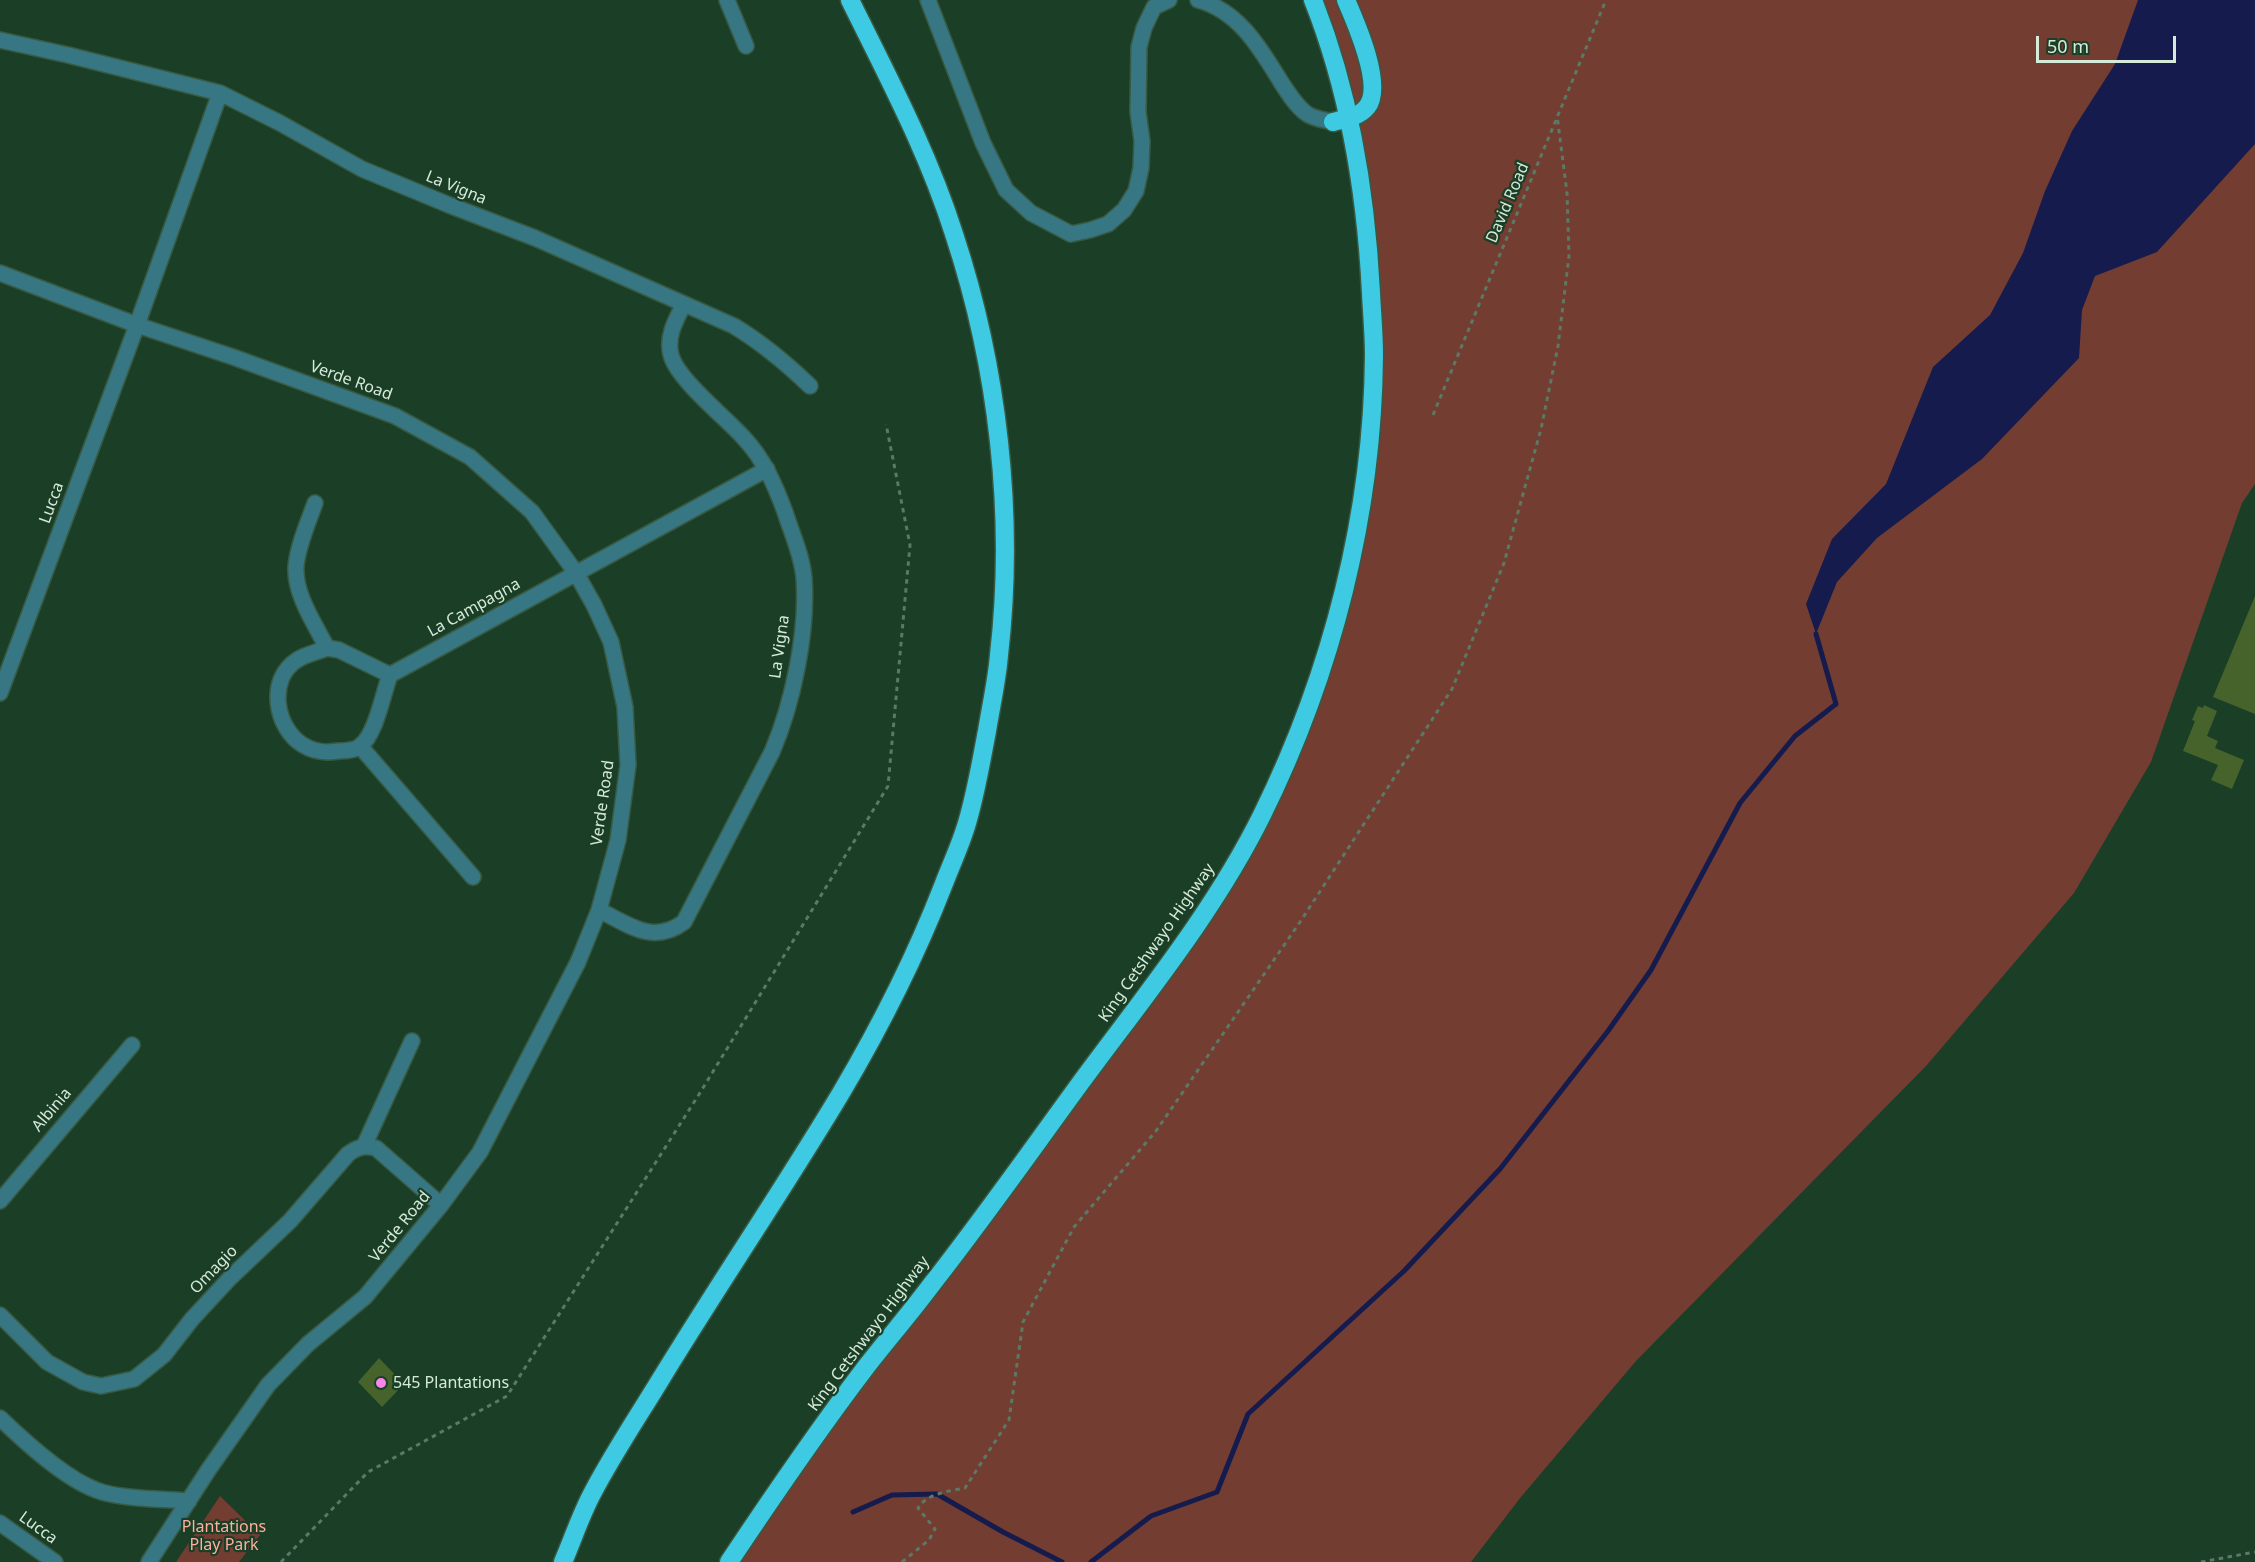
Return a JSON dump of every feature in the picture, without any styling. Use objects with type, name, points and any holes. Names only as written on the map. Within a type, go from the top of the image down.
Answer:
[{"type":"highway","points":[[563,1562],[591,1495],[616,1452],[841,1093],[883,1018],[925,932],[966,827],[979,774],[992,703],[1003,616],[1005,545],[996,421],[980,328],[953,230],[905,110],[850,0]]},
{"type":"highway","name":"King Cetshwayo Highway","points":[[729,1562],[858,1378],[940,1273],[1199,921],[1218,893],[1261,818],[1306,716],[1344,592],[1365,482],[1374,354],[1369,258],[1322,23],[1313,0]]},
{"type":"highway","points":[[1342,120],[1362,112],[1369,105],[1373,88],[1365,52],[1346,0]]},
{"type":"highway","points":[[741,1562],[749,1532]]},
{"type":"street","points":[[728,0],[746,46]]},
{"type":"street","points":[[928,0],[982,143],[1006,190],[1031,213],[1071,234],[1108,224],[1124,210],[1136,191],[1142,159],[1138,112],[1138,47],[1154,7],[1168,0]]},
{"type":"street","points":[[1198,0],[1232,16],[1256,41],[1286,89],[1305,112],[1342,120]]},
{"type":"street","name":"La Vigna","points":[[0,40],[220,93],[280,123],[362,169],[535,238],[734,326],[758,341],[810,386]]},
{"type":"street","points":[[137,326],[220,93]]},
{"type":"street","name":"Verde Road","points":[[0,273],[137,326],[233,357],[395,416],[470,457],[532,512],[576,573],[611,642],[625,707],[628,765],[618,840],[599,910],[578,962],[480,1152],[441,1205],[365,1297],[308,1344],[268,1385],[149,1562]]},
{"type":"street","name":"La Vigna","points":[[599,910],[630,926],[656,934],[668,932],[684,922],[781,730],[795,680],[804,604],[804,578],[799,552],[777,489],[767,469],[746,439],[686,379],[671,356],[673,325],[684,304]]},
{"type":"street","name":"Lucca","points":[[0,693],[137,326]]},
{"type":"street","name":"La Campagna","points":[[390,675],[767,469]]},
{"type":"street","points":[[315,503],[300,549],[296,577],[302,596],[327,648]]},
{"type":"street","points":[[327,648],[339,650],[390,675],[375,725],[360,746],[326,753],[302,745],[293,737],[280,714],[278,693],[281,679],[296,660],[327,648]]},
{"type":"street","points":[[360,746],[473,877]]},
{"type":"street","points":[[412,1041],[364,1146],[376,1148],[441,1205]]},
{"type":"street","name":"Albinia","points":[[0,1201],[132,1045]]},
{"type":"street","name":"Omagio","points":[[0,1315],[47,1362],[83,1382],[101,1386],[135,1379],[164,1355],[200,1311],[290,1221],[348,1154],[364,1146]]},
{"type":"street","points":[[0,1418],[18,1436],[76,1480],[98,1491],[189,1501]]},
{"type":"street","name":"Lucca","points":[[0,1523],[55,1562]]},
{"type":"path","name":"David Road","points":[[1433,415],[1606,0]]},
{"type":"path","points":[[902,1562],[929,1540],[935,1529],[918,1508],[920,1504],[937,1494],[965,1488],[1009,1420],[1023,1322],[1074,1227],[1156,1131],[1300,922],[1452,689],[1504,562],[1541,429],[1558,346],[1569,256],[1567,193],[1557,115]]},
{"type":"path","points":[[281,1562],[368,1472],[507,1396],[698,1096],[888,786],[910,545],[886,424]]},
{"type":"path","points":[[2201,1562],[2255,1552]]},
{"type":"green space","points":[[1313,0],[2255,0],[2255,484],[2242,503],[2151,762],[2074,893],[1926,1066],[1636,1361],[1521,1497],[1471,1562],[729,1562],[1218,893],[1319,675],[1371,422],[1359,173]]},
{"type":"green space","name":"Plantations Play Park","points":[[220,1496],[260,1535],[239,1562],[176,1562]]},
{"type":"shaded area","points":[[2138,0],[2255,0],[2255,144],[2157,252],[2095,276],[2082,310],[2079,358],[1982,459],[1877,538],[1837,582],[1816,634],[1806,604],[1832,539],[1886,484],[1933,367],[1990,315],[2023,253],[2045,191],[2072,131],[2115,64]]},
{"type":"building","points":[[2255,596],[2255,714],[2213,697]]},
{"type":"building","points":[[2204,705],[2217,711],[2207,736],[2218,741],[2215,748],[2244,760],[2232,789],[2211,780],[2218,765],[2183,751],[2195,721],[2192,720],[2198,706],[2203,708]]},
{"type":"building","name":"545 Plantations","points":[[379,1358],[404,1384],[382,1407],[358,1382]]},
{"type":"waterway","points":[[1091,1562],[1151,1516],[1217,1492],[1248,1414],[1404,1271],[1500,1169],[1608,1031],[1651,970],[1740,803],[1795,736],[1836,704],[1816,634]]},
{"type":"waterway","points":[[853,1512],[892,1495],[937,1494],[1003,1532],[1062,1562]]},
{"type":"place","name":"545 Plantations","points":[[381,1383]]}]
